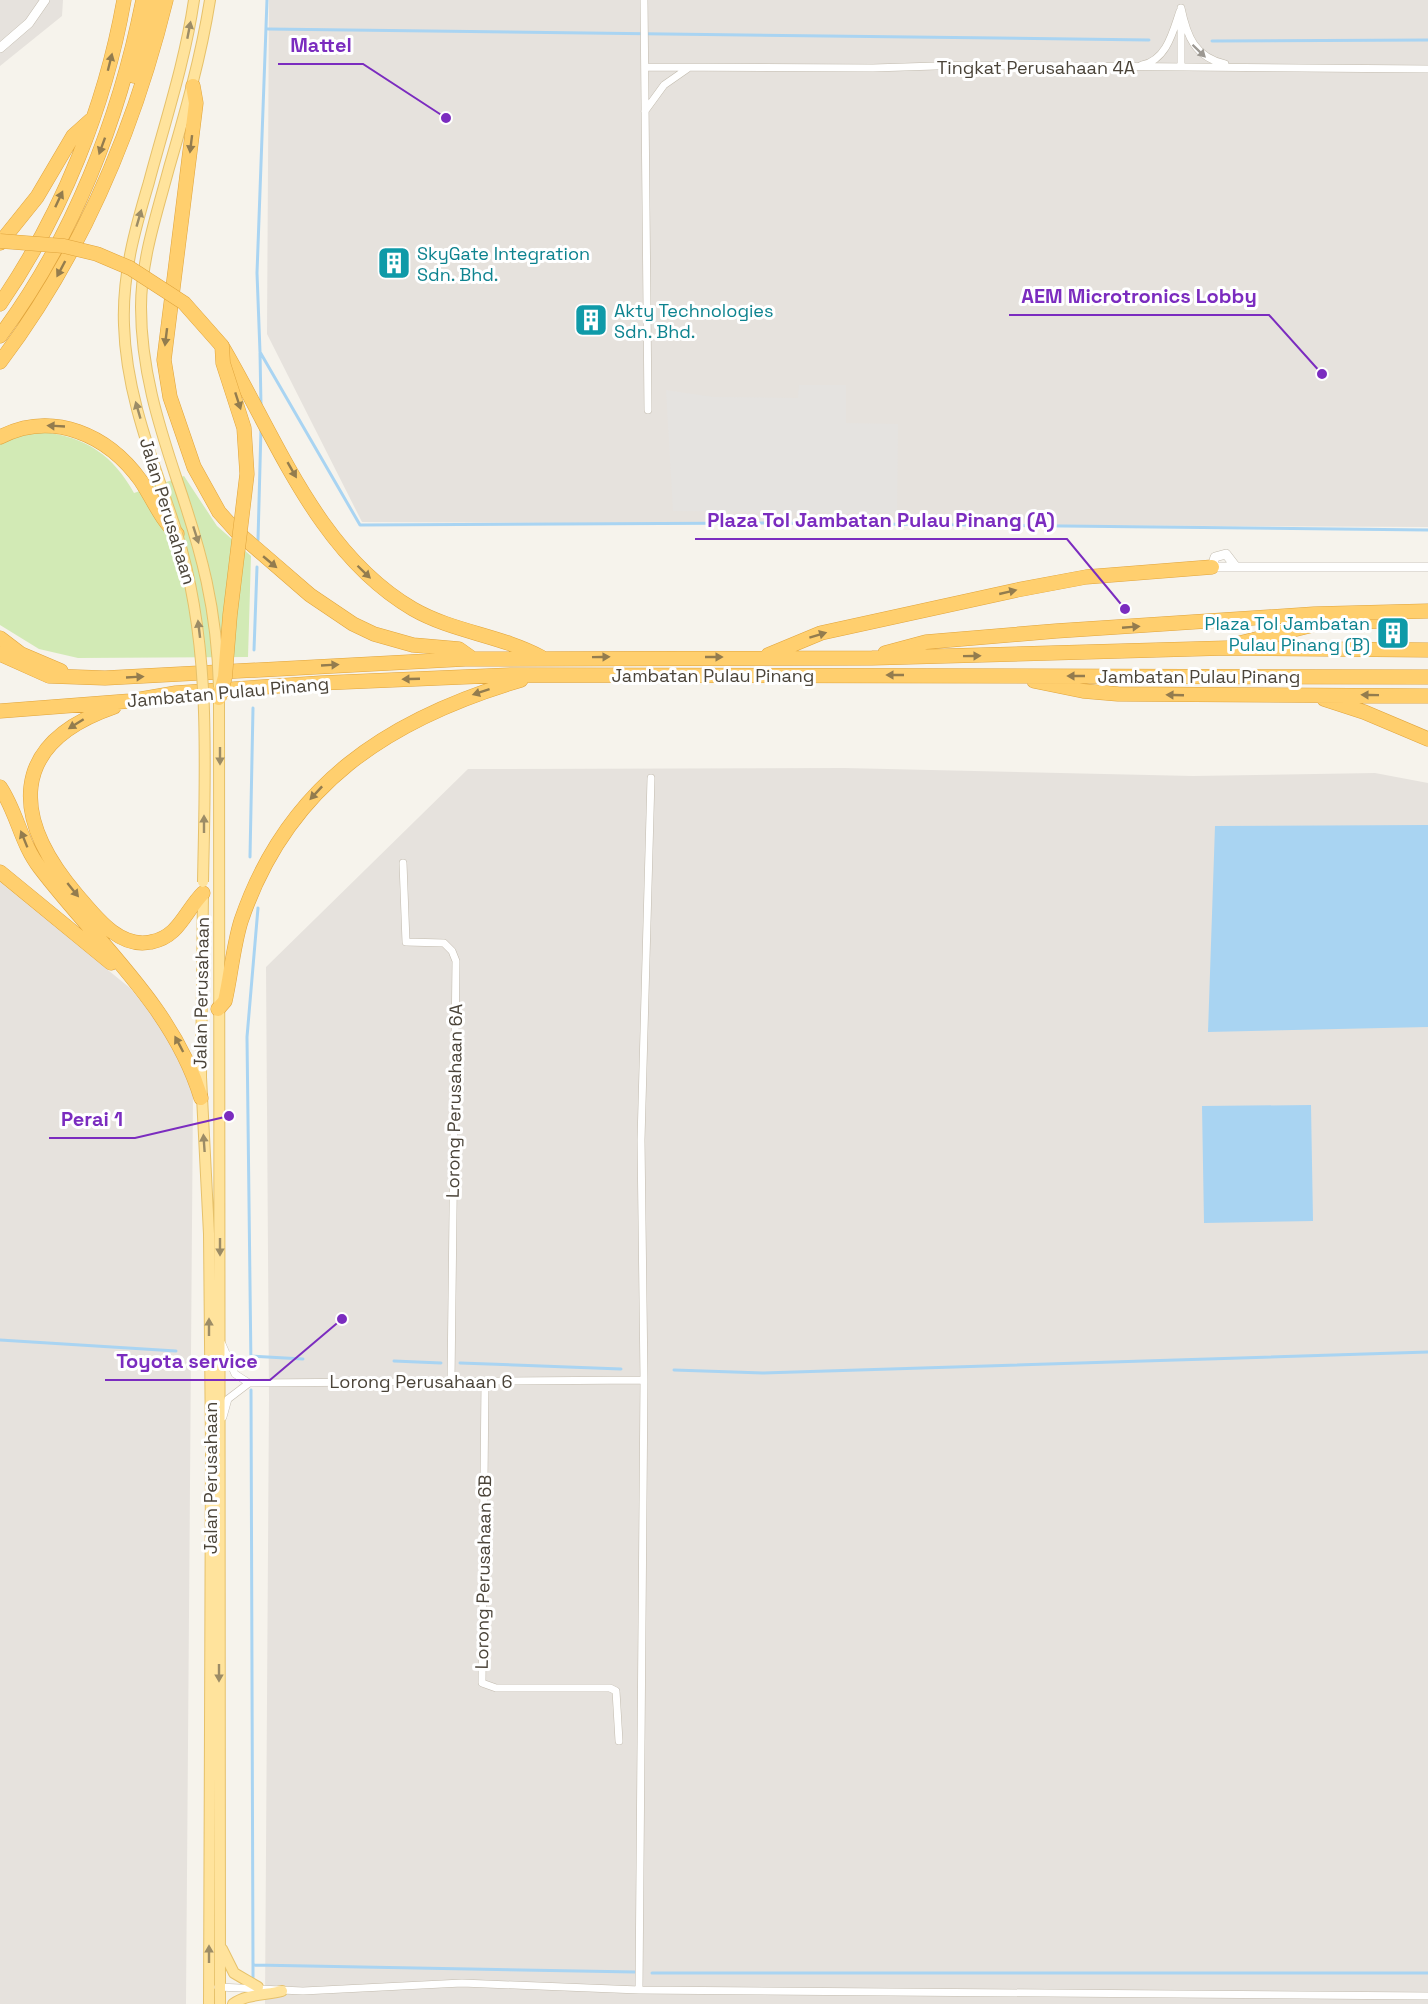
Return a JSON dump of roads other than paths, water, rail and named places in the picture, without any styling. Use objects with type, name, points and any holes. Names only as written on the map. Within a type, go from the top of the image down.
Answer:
[{"type":"highway","points":[[0,304],[23,268],[59,201],[93,118],[106,77],[124,0]]},
{"type":"highway","points":[[0,336],[36,283],[70,219],[97,159],[122,90],[143,0]]},
{"type":"highway","points":[[122,90],[133,80],[155,0]]},
{"type":"highway","points":[[0,362],[57,277],[110,171],[143,84],[166,0]]},
{"type":"highway","points":[[193,86],[196,103],[164,360],[170,397],[194,467],[216,507],[231,527],[332,612],[380,636],[426,648],[459,649],[473,658]]},
{"type":"highway","points":[[0,242],[37,197],[73,136],[93,118]]},
{"type":"highway","points":[[0,242],[64,246],[105,257],[130,268],[184,303],[222,346],[326,527],[362,570],[412,608],[444,624],[523,647],[543,658]]},
{"type":"highway","points":[[219,698],[225,677],[247,474],[244,428],[223,363],[222,346]]},
{"type":"highway","points":[[0,437],[33,426],[75,429],[111,450],[139,478],[166,522],[177,534]]},
{"type":"highway","points":[[764,657],[822,633],[1017,590],[1108,575],[1212,567]]},
{"type":"highway","name":"Jambatan Pulau Pinang","points":[[872,658],[926,642],[1227,619],[1355,612],[1428,611]]},
{"type":"highway","points":[[1227,648],[1274,633],[1317,624],[1428,619]]},
{"type":"highway","points":[[0,638],[21,654],[77,676]]},
{"type":"highway","name":"Jambatan Pulau Pinang","points":[[0,654],[49,676],[123,678],[473,658],[872,658],[1227,648],[1428,650]]},
{"type":"highway","points":[[218,1009],[225,1001],[237,936],[256,881],[286,828],[318,791],[368,748],[426,714],[478,693],[537,675]]},
{"type":"highway","name":"Jambatan Pulau Pinang","points":[[0,711],[130,701],[176,693],[321,683],[537,675],[1428,677]]},
{"type":"highway","points":[[1012,675],[1083,691],[1118,694],[1428,696]]},
{"type":"highway","points":[[1317,696],[1428,740]]},
{"type":"highway","points":[[130,701],[82,720],[59,735],[44,752],[35,771],[30,798],[37,831],[50,858],[74,891],[107,927],[123,938],[147,943],[165,937],[182,923],[203,888]]},
{"type":"highway","points":[[0,702],[46,708]]},
{"type":"highway","points":[[0,787],[13,809],[34,860],[161,1013],[176,1037],[201,1098]]},
{"type":"highway","points":[[0,872],[130,976]]},
{"type":"main road","name":"Jalan Perusahaan","points":[[194,0],[179,73],[133,238],[125,289],[125,345],[131,383],[195,600],[201,651],[203,888],[201,1098],[209,1234],[215,1987],[220,2004]]},
{"type":"main road","name":"Jalan Perusahaan","points":[[209,2004],[215,1987],[220,1943],[218,647],[212,599],[199,546],[150,390],[144,358],[141,305],[145,266],[156,216],[193,86],[210,0]]},
{"type":"main road","points":[[220,1943],[234,1973],[239,1992]]},
{"type":"main road","points":[[239,1992],[260,1990]]},
{"type":"main road","points":[[239,1992],[282,1991]]},
{"type":"street","points":[[0,48],[29,23],[45,0]]},
{"type":"street","points":[[644,0],[648,410]]},
{"type":"street","points":[[1131,67],[1147,64],[1160,55],[1170,41],[1181,4]]},
{"type":"street","points":[[1181,4],[1181,67]]},
{"type":"street","points":[[1181,4],[1185,29],[1198,52],[1210,60],[1242,68]]},
{"type":"street","name":"Tingkat Perusahaan 4A","points":[[645,67],[967,65],[1428,69]]},
{"type":"street","points":[[645,111],[664,85],[676,75],[688,69],[704,68]]},
{"type":"street","points":[[1212,567],[1428,567]]},
{"type":"street","points":[[639,1990],[644,1380],[641,1140],[651,778]]},
{"type":"street","name":"Lorong Perusahaan 6A","points":[[403,863],[406,942],[444,943],[452,951],[456,961],[451,1381]]},
{"type":"street","points":[[220,1342],[236,1374],[249,1383],[228,1399],[220,1424]]},
{"type":"street","name":"Lorong Perusahaan 6","points":[[249,1383],[644,1380]]},
{"type":"street","name":"Lorong Perusahaan 6B","points":[[485,1382],[482,1683],[496,1688],[610,1688],[616,1691],[619,1741]]},
{"type":"street","points":[[282,1991],[462,1983],[639,1990],[1428,1996]]},
{"type":"street","points":[[215,1987],[239,1992]]},
{"type":"water","points":[[1428,825],[1428,1027],[1208,1032],[1215,826]]},
{"type":"water","points":[[1311,1105],[1313,1221],[1204,1223],[1202,1106]]},
{"type":"waterway","points":[[267,0],[257,273],[260,352],[360,525],[775,523],[1428,530]]},
{"type":"waterway","points":[[268,29],[1149,40]]},
{"type":"waterway","points":[[1212,41],[1428,40]]},
{"type":"waterway","points":[[260,353],[261,406]]},
{"type":"waterway","points":[[258,540],[261,428]]},
{"type":"waterway","points":[[254,650],[257,567]]},
{"type":"waterway","points":[[250,857],[253,708]]},
{"type":"waterway","points":[[251,1367],[247,1037],[258,908]]},
{"type":"waterway","points":[[0,1340],[176,1351]]},
{"type":"waterway","points":[[674,1370],[763,1373],[1428,1352]]},
{"type":"waterway","points":[[251,1356],[303,1359]]},
{"type":"waterway","points":[[394,1361],[441,1363]]},
{"type":"waterway","points":[[460,1363],[621,1369]]},
{"type":"waterway","points":[[251,1390],[253,1965],[635,1972]]},
{"type":"waterway","points":[[253,1965],[253,1981]]},
{"type":"waterway","points":[[652,1973],[1428,1973]]},
{"type":"place","name":"Mattel","points":[[446,118]]},
{"type":"place","name":"SkyGate Integration Sdn. Bhd.","points":[[394,263]]},
{"type":"place","name":"Akty Technologies Sdn. Bhd.","points":[[591,320]]},
{"type":"place","name":"AEM Microtronics Lobby","points":[[1322,374]]},
{"type":"place","name":"Plaza Tol Jambatan Pulau Pinang (A)","points":[[1125,609]]},
{"type":"place","name":"Plaza Tol Jambatan Pulau Pinang (B)","points":[[1393,633]]},
{"type":"place","name":"Perai 1","points":[[229,1116]]},
{"type":"place","name":"Toyota service","points":[[342,1319]]}]
